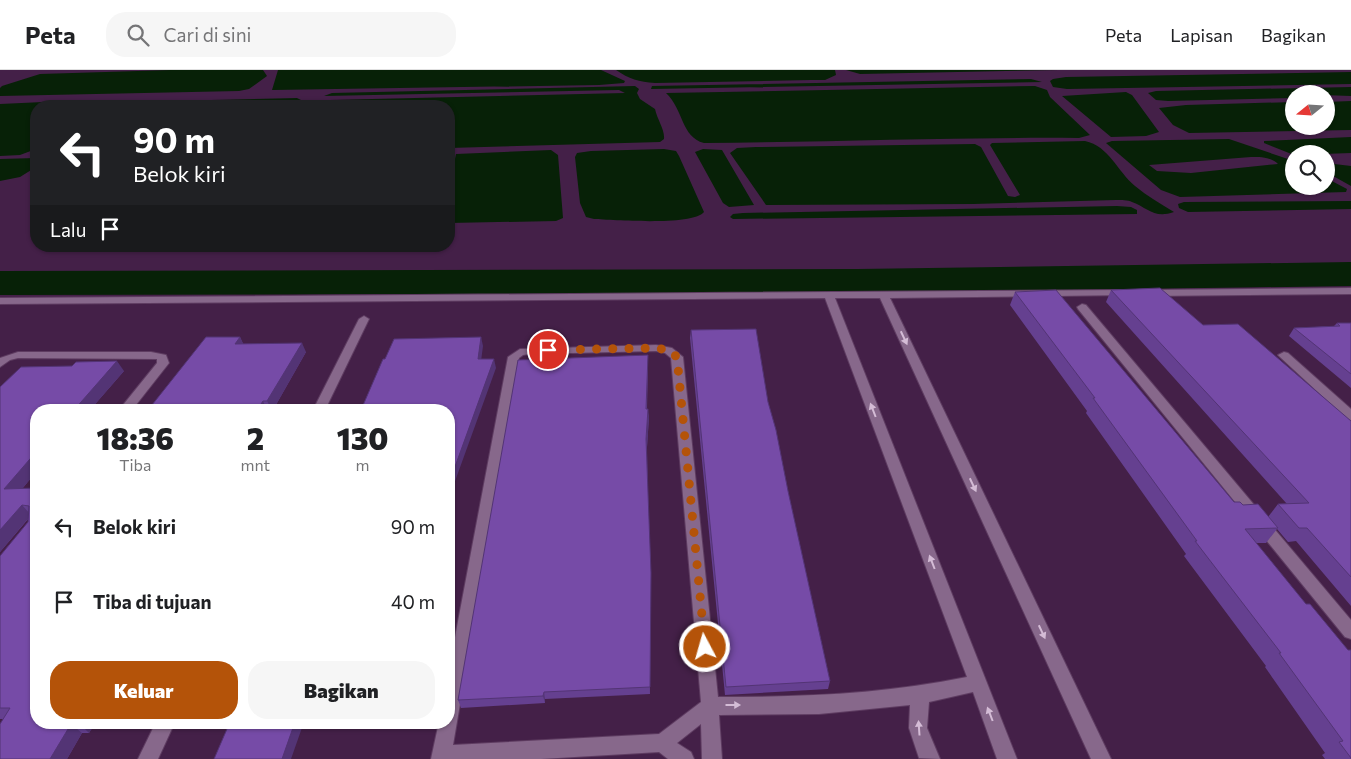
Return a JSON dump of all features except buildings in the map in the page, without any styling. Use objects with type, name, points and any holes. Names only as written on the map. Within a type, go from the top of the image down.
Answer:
[{"type":"street","points":[[0,301],[1350,292]]},
{"type":"street","points":[[883,294],[1101,759]]},
{"type":"street","points":[[829,296],[1007,759]]},
{"type":"street","points":[[1082,307],[1351,632]]},
{"type":"street","points":[[322,404],[364,318]]},
{"type":"street","points":[[455,683],[514,357],[520,352],[530,351],[656,348],[668,350],[677,357],[710,706],[712,759]]},
{"type":"street","points":[[0,364],[6,358],[18,355],[151,355],[162,357],[163,363],[130,404]]},
{"type":"street","points":[[1284,355],[1351,416]]},
{"type":"street","points":[[447,729],[441,757],[662,743],[710,706],[819,705],[922,695],[978,683]]},
{"type":"street","points":[[922,695],[917,710],[920,741],[930,759]]},
{"type":"street","points":[[148,759],[163,729]]},
{"type":"street","points":[[662,743],[684,759]]},
{"type":"shaded area","points":[[171,70],[263,70],[267,76],[249,89],[239,91],[0,96],[0,88],[2,86],[40,74]]},
{"type":"shaded area","points":[[278,70],[601,70],[625,81],[624,83],[599,85],[272,90]]},
{"type":"shaded area","points":[[616,70],[835,70],[836,75],[825,80],[655,83],[634,80]]},
{"type":"shaded area","points":[[846,70],[1059,70],[860,74]]},
{"type":"shaded area","points":[[1351,72],[1351,84],[1067,89],[1053,87],[1050,81],[1066,77]]},
{"type":"shaded area","points":[[1031,79],[1042,82],[651,89],[652,86]]},
{"type":"shaded area","points":[[635,86],[639,89],[637,93],[640,99],[655,109],[664,139],[660,142],[455,148],[455,100],[330,100],[625,93],[619,90],[324,96],[332,93]]},
{"type":"shaded area","points":[[1035,86],[1047,90],[1050,97],[1090,135],[1079,138],[704,143],[691,135],[672,100],[666,93]]},
{"type":"shaded area","points":[[1335,87],[1351,87],[1351,96],[1335,95]]},
{"type":"shaded area","points":[[1285,88],[1285,98],[1168,101],[1156,100],[1148,93],[1156,91]]},
{"type":"shaded area","points":[[1126,92],[1132,95],[1159,132],[1146,136],[1111,137],[1062,96]]},
{"type":"shaded area","points":[[297,98],[301,100],[210,100]]},
{"type":"shaded area","points":[[1351,101],[1351,130],[1335,130],[1335,102]]},
{"type":"shaded area","points":[[1285,102],[1285,131],[1189,133],[1173,125],[1159,108],[1186,105]]},
{"type":"shaded area","points":[[30,103],[30,151],[20,155],[0,156],[0,104]]},
{"type":"shaded area","points":[[1351,137],[1351,153],[1335,154],[1335,145],[1285,145],[1285,151],[1264,143],[1264,141]]},
{"type":"shaded area","points":[[1229,139],[1285,158],[1285,194],[1180,197],[1161,190],[1106,143],[1112,141]],"holes":[[[1262,157],[1278,164],[1191,173],[1157,171],[1149,165]]]},
{"type":"shaded area","points":[[1085,141],[1107,153],[1135,186],[1174,212],[1167,214],[1156,213],[1130,201],[1120,200],[973,204],[766,205],[730,153],[737,148],[756,147],[975,144],[981,147],[1008,196],[1015,197],[1020,195],[990,145],[992,143]]},
{"type":"shaded area","points":[[664,149],[676,151],[704,212],[697,216],[670,221],[594,219],[586,217],[580,203],[575,157],[577,153]]},
{"type":"shaded area","points":[[703,149],[722,150],[754,205],[729,207],[723,203],[695,152]]},
{"type":"shaded area","points":[[551,150],[558,155],[563,218],[556,221],[455,223],[456,154]]},
{"type":"shaded area","points":[[30,158],[30,171],[20,177],[0,181],[0,159]]},
{"type":"shaded area","points":[[1335,164],[1351,166],[1351,186],[1335,177]]},
{"type":"shaded area","points":[[1335,183],[1347,189],[1346,192],[1335,192]]},
{"type":"shaded area","points":[[1351,201],[1351,209],[1188,212],[1179,208],[1178,204],[1184,202]]},
{"type":"shaded area","points":[[1131,207],[1137,210],[1137,214],[733,219],[730,217],[733,214],[743,213]]},
{"type":"waterway","points":[[0,283],[858,281],[1351,274]]},
{"type":"route","points":[[548,350],[656,348],[668,350],[677,357],[705,647]]}]
